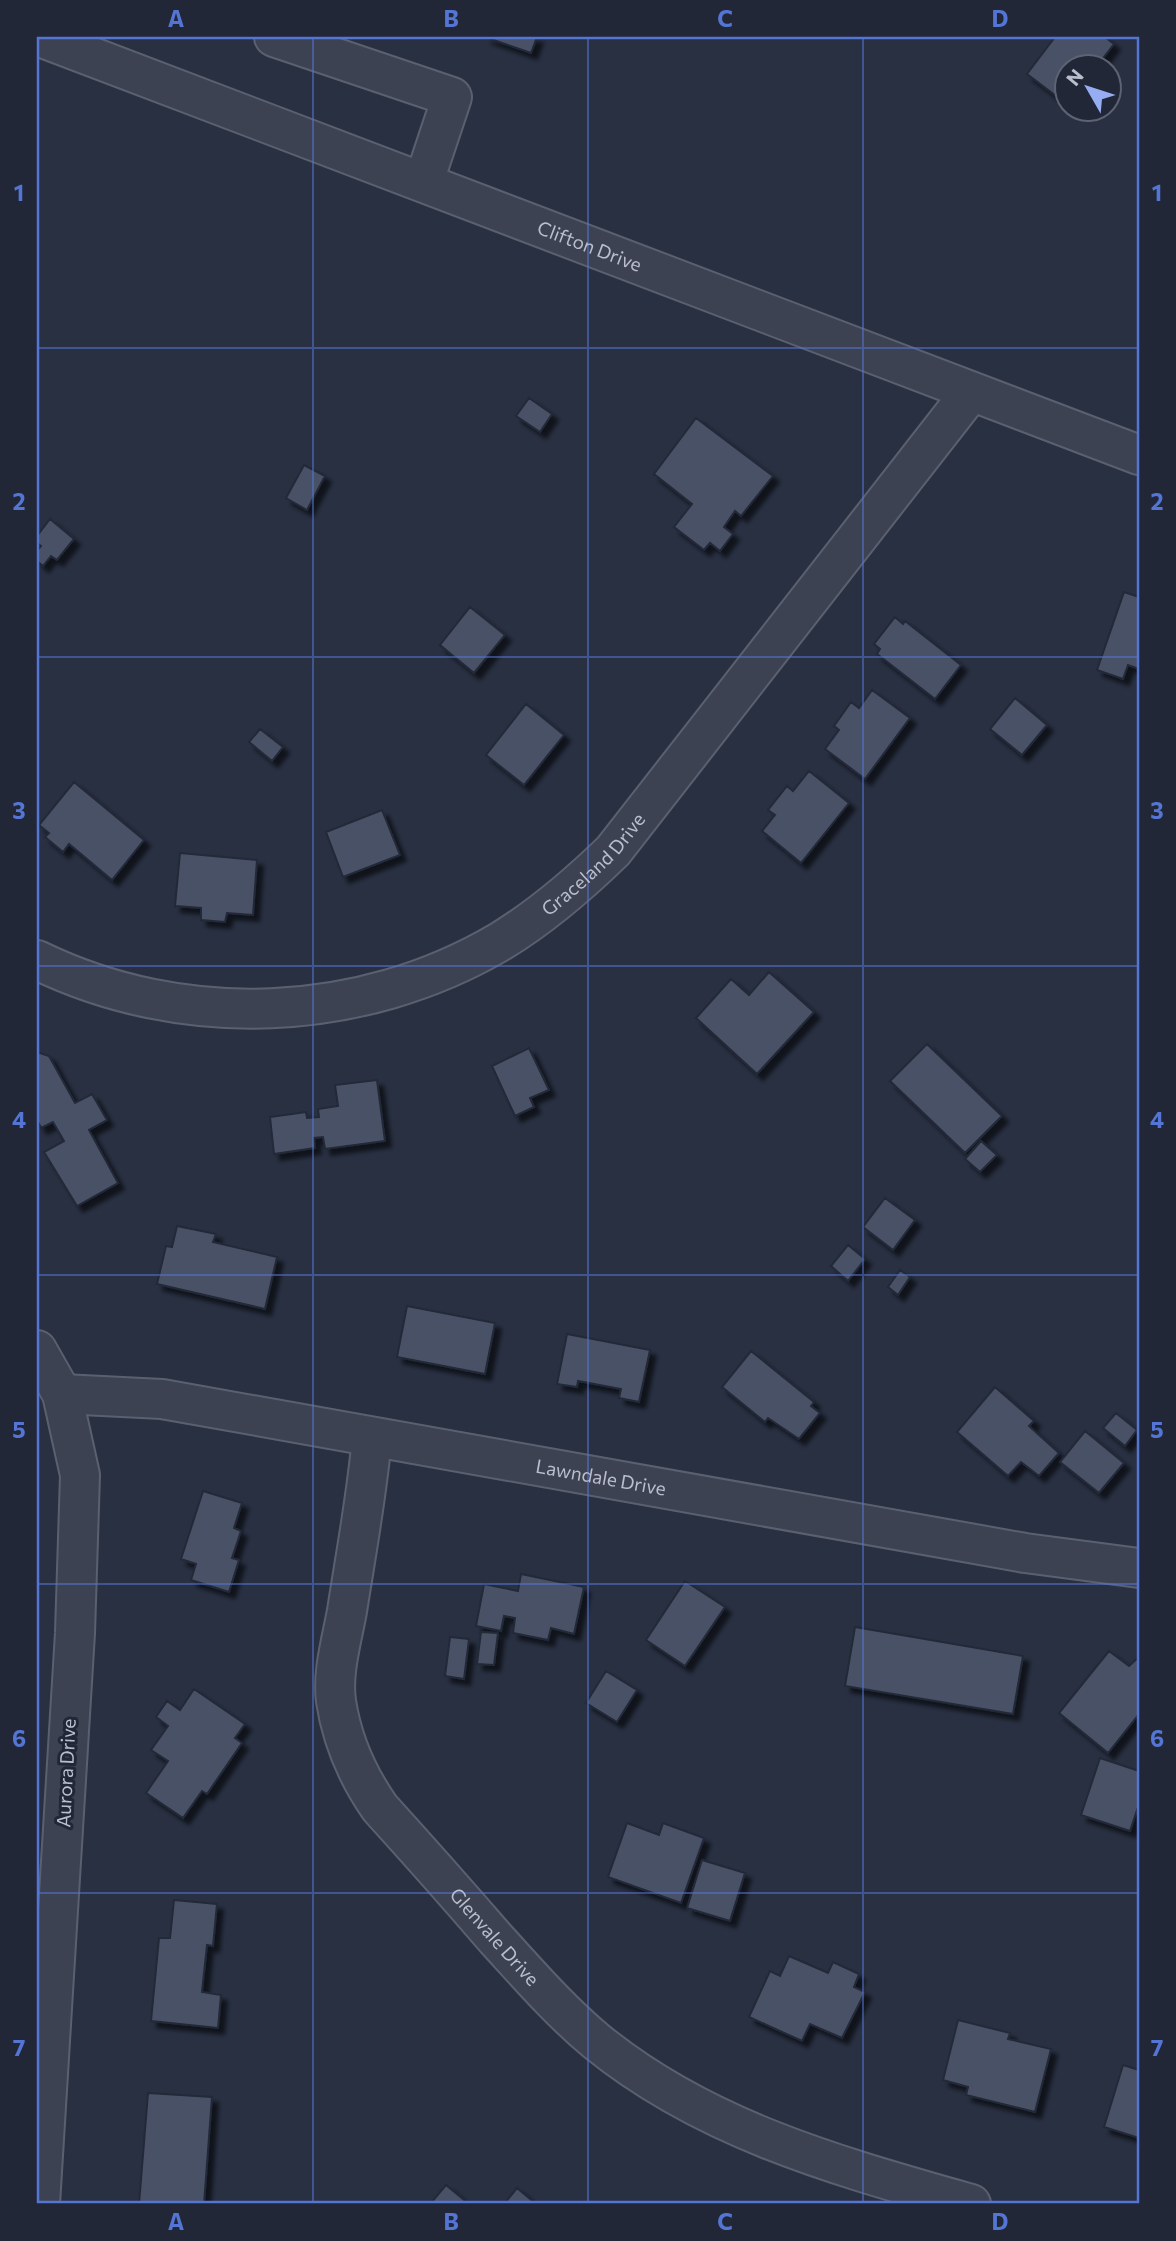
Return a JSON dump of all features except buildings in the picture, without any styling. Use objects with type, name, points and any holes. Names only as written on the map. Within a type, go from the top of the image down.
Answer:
[{"type":"street","name":"Clifton Drive","points":[[40,37],[1139,455]]},
{"type":"street","points":[[274,37],[453,97],[424,181]]},
{"type":"street","name":"Graceland Drive","points":[[37,960],[115,991],[173,1004],[246,1010],[314,1006],[382,993],[454,965],[500,941],[577,886],[613,851],[971,392]]},
{"type":"street","name":"Aurora Drive","points":[[37,1350],[62,1394],[80,1475],[75,1633],[40,2204]]},
{"type":"street","name":"Lawndale Drive","points":[[62,1394],[162,1399],[1025,1553],[1139,1568]]},
{"type":"street","name":"Glenvale Drive","points":[[372,1437],[368,1485],[337,1667],[336,1698],[346,1747],[363,1783],[380,1808],[554,2003],[597,2042],[651,2081],[708,2114],[768,2141],[855,2171],[971,2204]]}]
